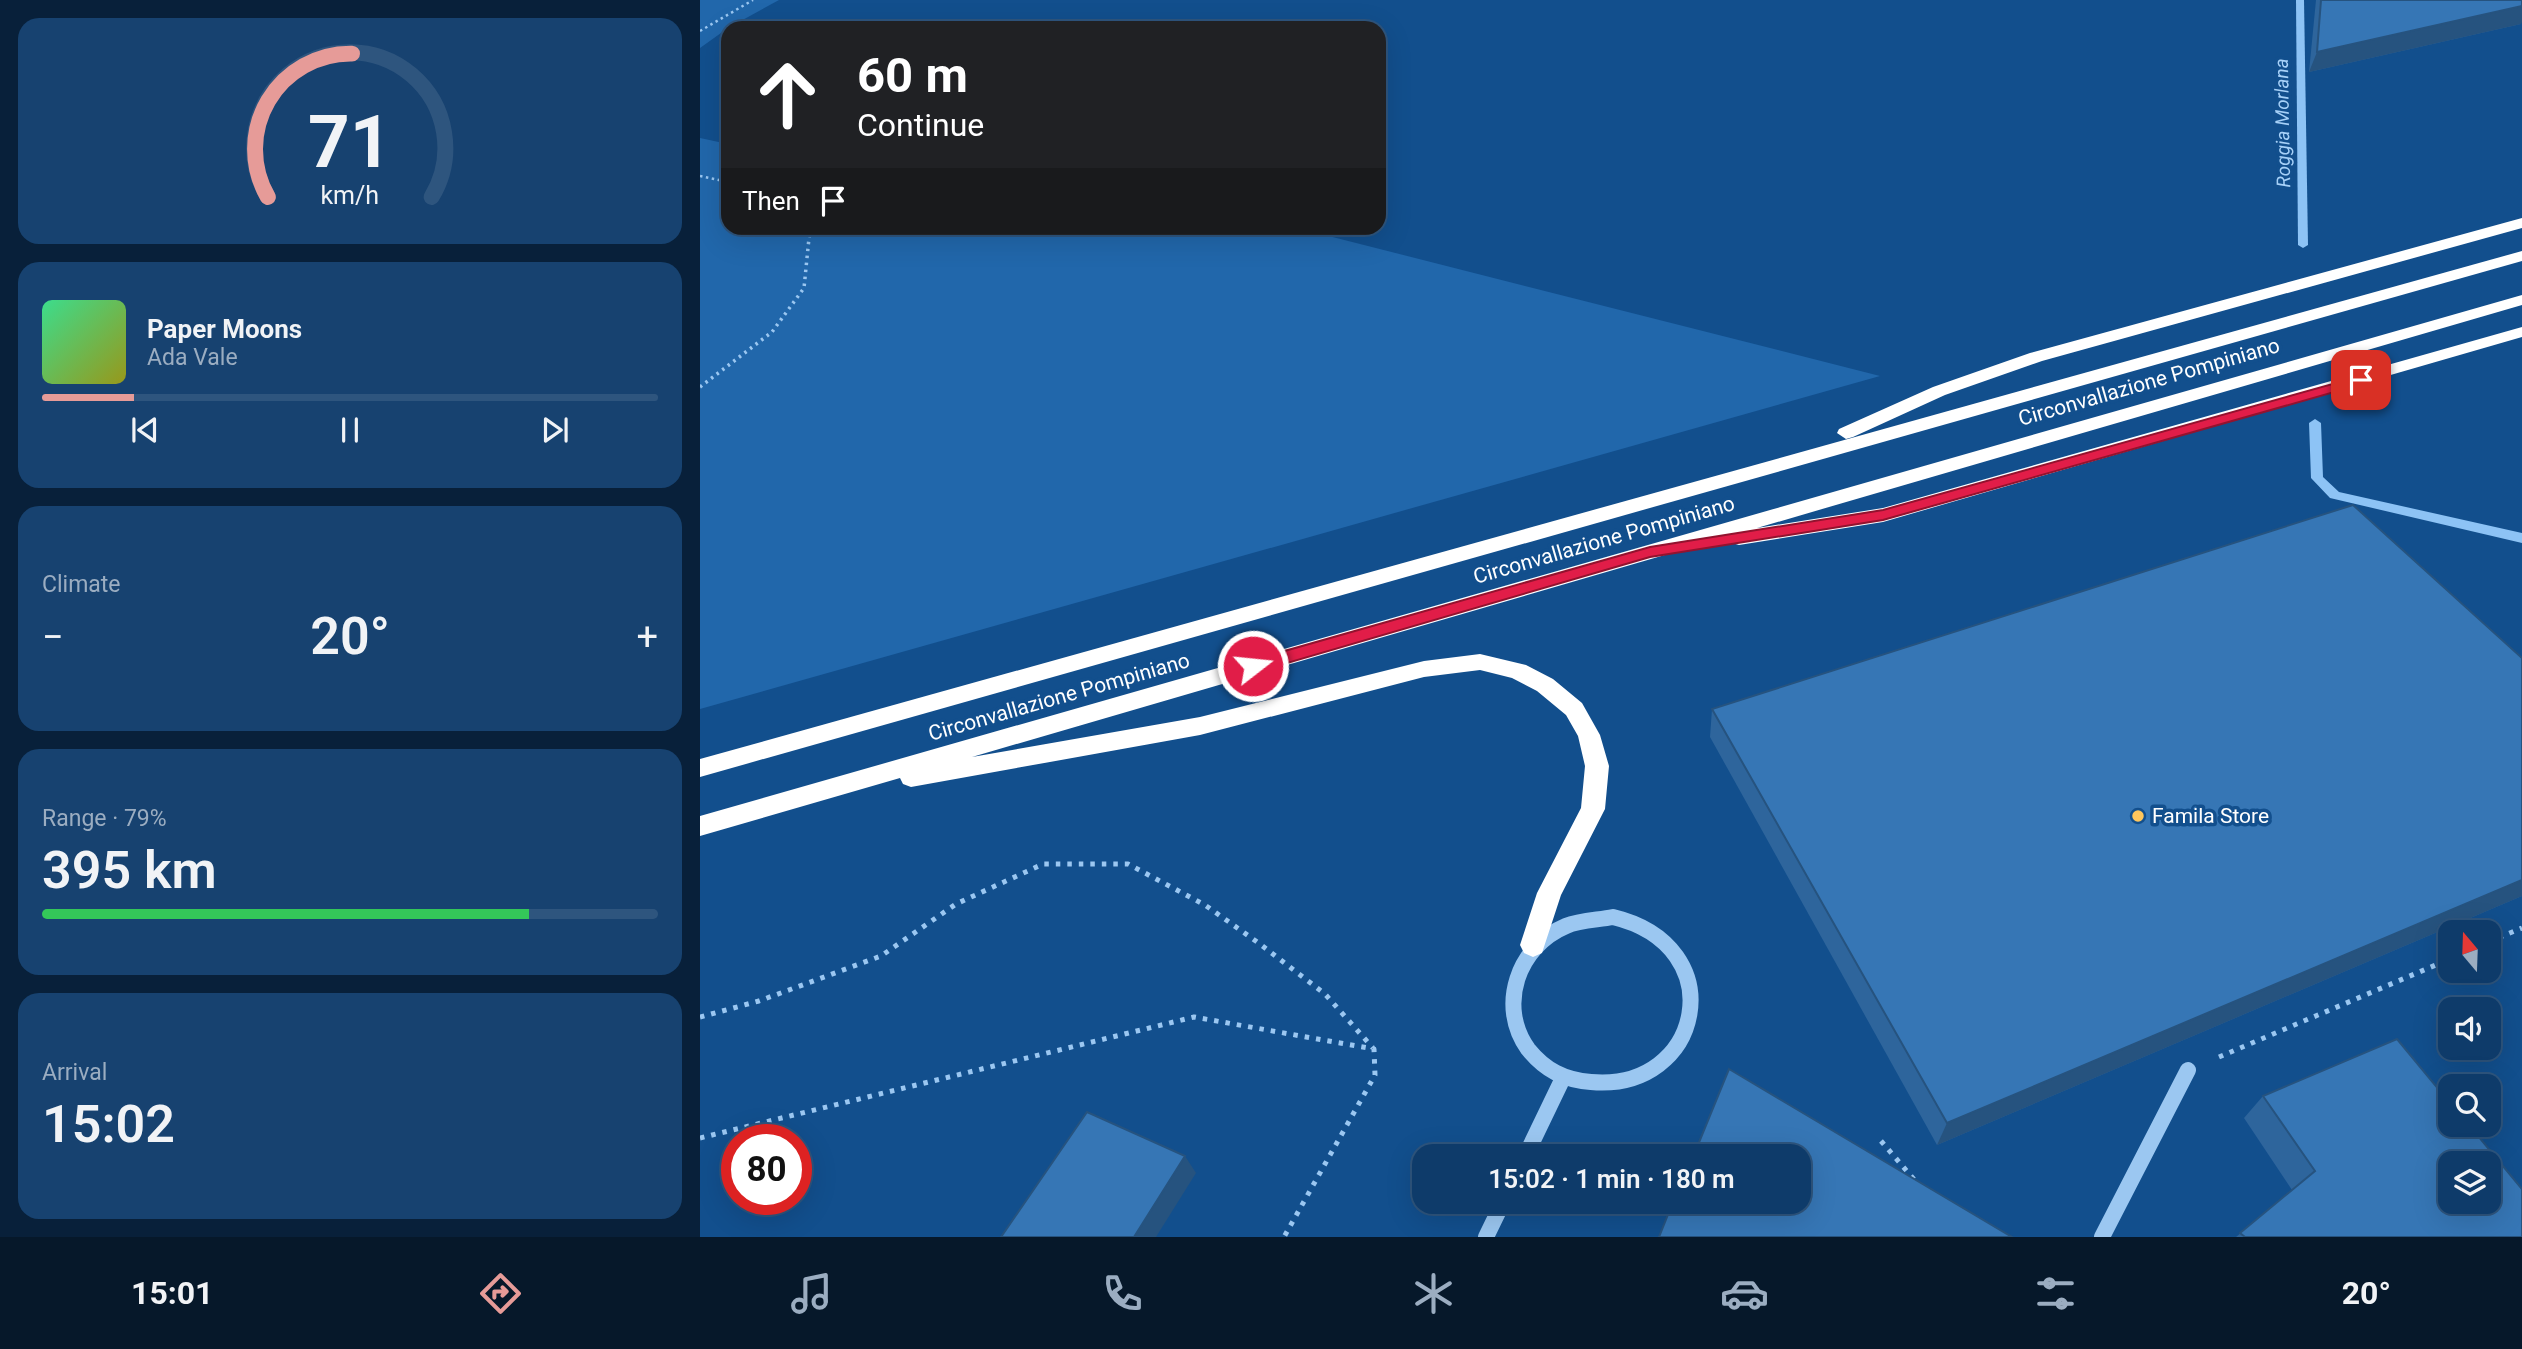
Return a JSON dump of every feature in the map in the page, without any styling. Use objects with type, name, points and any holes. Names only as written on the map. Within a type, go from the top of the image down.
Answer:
[{"type":"highway","points":[[1780,462],[1939,391],[2036,357],[2522,223]]},
{"type":"highway","name":"Circonvallazione Pompiniano","points":[[700,768],[1780,462],[2522,256]]},
{"type":"highway","name":"Circonvallazione Pompiniano","points":[[700,826],[2522,300]]},
{"type":"highway","points":[[1650,552],[1883,515],[2522,332]]},
{"type":"highway","points":[[700,839],[803,796],[1200,726],[1424,669],[1480,662],[1518,671],[1545,685],[1574,709],[1589,734],[1597,766],[1593,808],[1549,893],[1533,945]]},
{"type":"street","points":[[1613,917],[1639,924],[1662,937],[1679,956],[1690,979],[1693,1005],[1679,1045],[1657,1067],[1629,1082],[1596,1086],[1563,1078],[1538,1062],[1520,1038],[1511,1010],[1513,982],[1533,945],[1556,928],[1583,918],[1613,917]]},
{"type":"street","points":[[2102,1237],[2188,1070]]},
{"type":"street","points":[[1531,1144],[1563,1078]]},
{"type":"street","points":[[1486,1237],[1497,1214]]},
{"type":"path","points":[[700,32],[753,0]]},
{"type":"path","points":[[700,176],[721,180]]},
{"type":"path","points":[[700,387],[772,332],[804,288],[809,235]]},
{"type":"path","points":[[700,1017],[759,1001],[881,957],[956,904],[1043,864],[1128,864],[1205,905],[1259,944],[1325,994],[1374,1049],[1375,1075],[1284,1237]]},
{"type":"path","points":[[2501,937],[2522,928]]},
{"type":"path","points":[[2188,1070],[2438,964]]},
{"type":"path","points":[[700,1138],[1011,1064],[1194,1017],[1374,1049]]},
{"type":"path","points":[[1881,1141],[1921,1188]]},
{"type":"shaded area","points":[[700,0],[779,0],[741,21],[721,21],[721,33],[700,48]]},
{"type":"shaded area","points":[[700,138],[721,142],[721,235],[1325,235],[1880,376],[700,709]]},
{"type":"building","points":[[2321,0],[2522,0],[2522,6],[2317,52]]},
{"type":"building","name":"Famila Store","points":[[2353,505],[2522,658],[2522,880],[1947,1123],[1712,709]]},
{"type":"building","points":[[2397,1039],[2438,1089],[2438,1137],[2479,1137],[2491,1151],[2438,1151],[2438,1214],[2501,1214],[2501,1164],[2522,1189],[2522,1237],[2245,1237],[2240,1233],[2315,1171],[2263,1096]]},
{"type":"building","points":[[1729,1069],[2012,1237],[1659,1237],[1668,1214],[1811,1214],[1811,1144],[1698,1144]]},
{"type":"building","points":[[1087,1112],[1185,1156],[1134,1237],[1001,1237]]},
{"type":"waterway","name":"Roggia Morlana","points":[[2300,0],[2303,245]]},
{"type":"waterway","name":"Roggia Morlana","points":[[2315,423],[2317,478],[2335,495],[2522,538]]},
{"type":"place","name":"Famila Store","points":[[2138,816]]},
{"type":"route","points":[[1253,666],[1650,552],[1883,515],[2361,380]]}]
